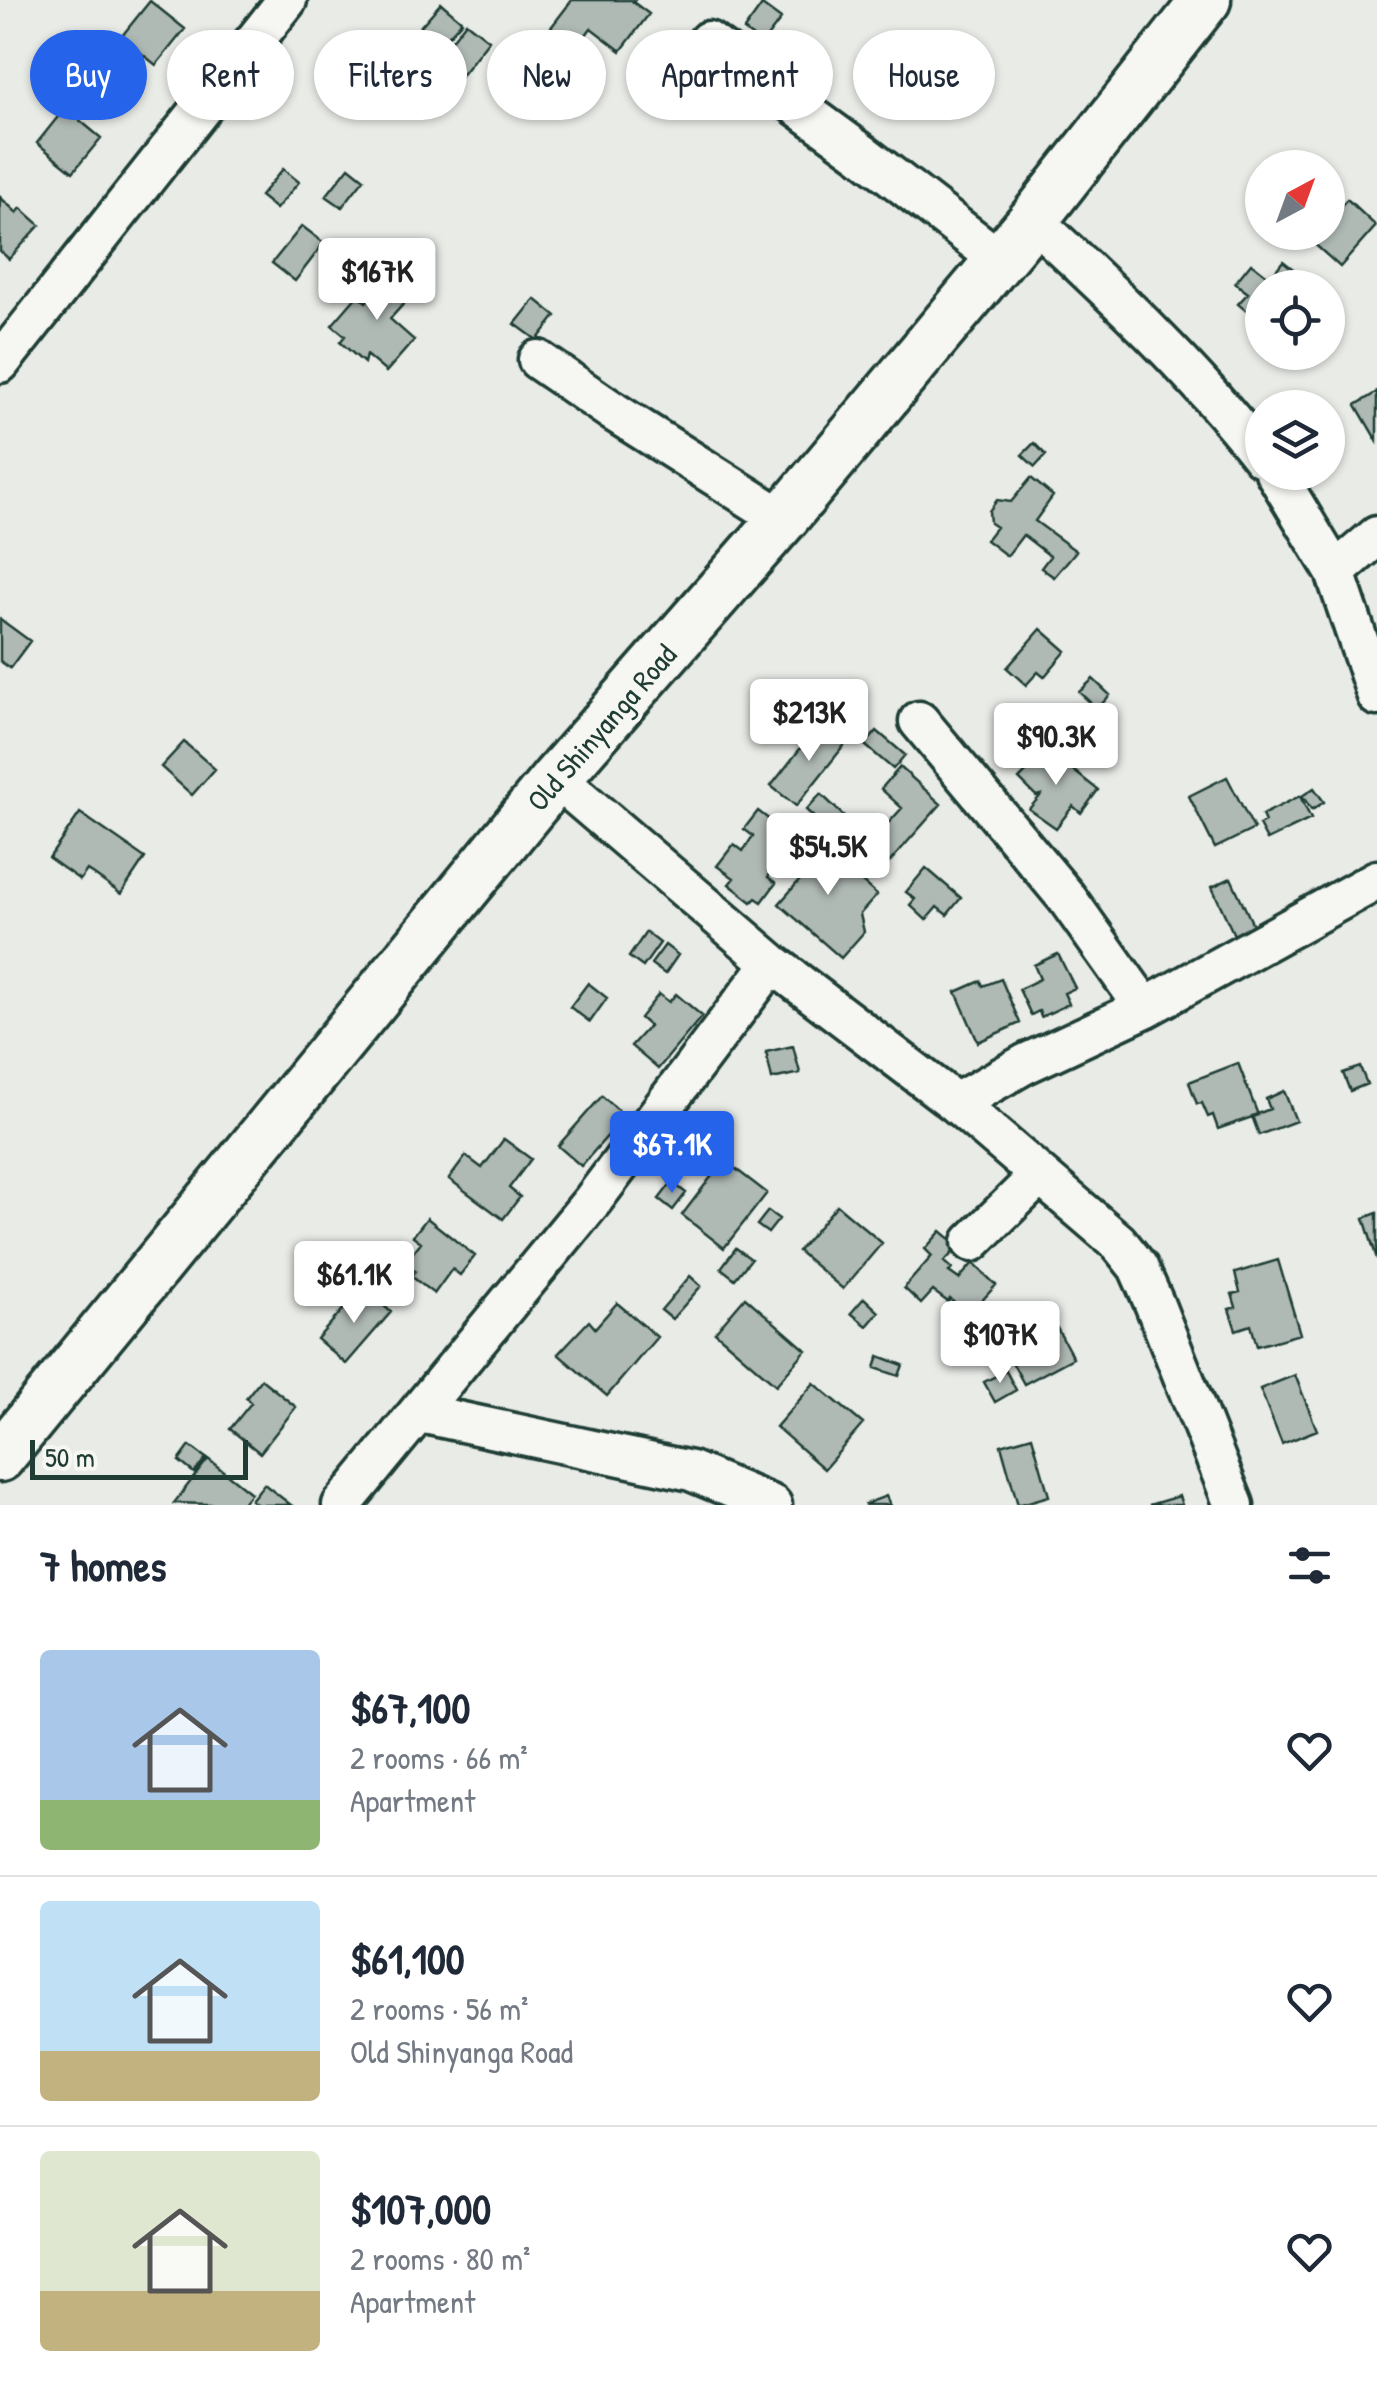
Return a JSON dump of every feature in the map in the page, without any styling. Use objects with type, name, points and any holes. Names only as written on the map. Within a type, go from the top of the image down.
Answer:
[{"type":"main road","name":"Old Shinyanga Road","points":[[3,1448],[556,778],[783,519],[1000,260],[1206,0]]},
{"type":"street","points":[[0,363],[287,0]]},
{"type":"street","points":[[816,120],[1000,260]]},
{"type":"street","points":[[1033,220],[1161,339],[1214,395],[1245,435]]},
{"type":"street","points":[[538,360],[783,519]]},
{"type":"street","points":[[1286,490],[1335,572],[1377,696]]},
{"type":"street","points":[[1335,572],[1377,536]]},
{"type":"street","points":[[919,721],[1066,897],[1146,1008]]},
{"type":"street","points":[[556,778],[772,963],[956,1103],[1118,1242],[1138,1267],[1234,1505]]},
{"type":"street","points":[[956,1103],[1024,1064],[1146,1008],[1377,880]]},
{"type":"street","points":[[342,1505],[593,1200],[772,963]]},
{"type":"street","points":[[972,1242],[1040,1176]]},
{"type":"street","points":[[420,1413],[691,1471],[772,1505]]},
{"type":"building","points":[[572,0],[635,0],[649,14],[637,30],[626,30],[626,44],[621,51],[606,40],[606,30],[549,30]]},
{"type":"building","points":[[150,1],[185,29],[167,30],[167,51],[156,65],[147,58],[147,30],[127,30]]},
{"type":"building","points":[[441,3],[462,21],[454,30],[417,30]]},
{"type":"building","points":[[762,5],[781,19],[773,30],[744,30]]},
{"type":"building","points":[[466,22],[487,38],[467,68],[467,30],[460,30]]},
{"type":"building","points":[[55,120],[79,120],[101,138],[73,172],[37,143]]},
{"type":"building","points":[[349,167],[364,179],[342,207],[326,196]]},
{"type":"building","points":[[283,169],[299,182],[276,209],[260,196]]},
{"type":"building","points":[[0,197],[17,213],[21,208],[40,225],[9,259],[0,251]]},
{"type":"building","points":[[1345,201],[1376,226],[1340,267],[1321,250],[1345,250]]},
{"type":"building","points":[[302,226],[324,243],[295,281],[272,263]]},
{"type":"building","points":[[1283,261],[1294,270],[1276,270]]},
{"type":"building","points":[[395,270],[417,289],[390,319],[414,340],[386,372],[366,355],[364,363],[340,342],[345,336],[332,325],[358,295],[366,302]]},
{"type":"building","points":[[1245,270],[1245,291],[1235,283]]},
{"type":"building","points":[[535,299],[556,316],[537,340],[515,324]]},
{"type":"building","points":[[1377,392],[1377,441],[1356,405]]},
{"type":"building","points":[[1034,443],[1046,455],[1035,467],[1022,455]]},
{"type":"building","points":[[1031,478],[1053,496],[1035,521],[1076,551],[1054,577],[1041,568],[1050,556],[1023,535],[1007,556],[986,540],[996,527],[990,523],[989,511],[997,500],[1011,502]]},
{"type":"building","points":[[0,619],[30,641],[10,668],[0,661]]},
{"type":"building","points":[[1041,629],[1066,651],[1044,677],[1038,672],[1026,685],[1007,668]]},
{"type":"building","points":[[1093,679],[1110,695],[1097,709],[1079,692]]},
{"type":"building","points":[[821,722],[847,742],[796,806],[771,786]]},
{"type":"building","points":[[877,731],[905,755],[893,769],[865,745]]},
{"type":"building","points":[[184,742],[215,769],[192,795],[161,767]]},
{"type":"building","points":[[1045,748],[1098,790],[1081,813],[1073,806],[1056,828],[1029,809],[1041,795],[1036,796],[1019,779],[1028,770],[1024,766]]},
{"type":"building","points":[[900,767],[941,804],[879,874],[859,856],[902,808],[881,789]]},
{"type":"building","points":[[1227,777],[1254,829],[1215,848],[1189,796]]},
{"type":"building","points":[[1314,788],[1324,802],[1312,810],[1302,796]]},
{"type":"building","points":[[821,794],[847,819],[833,835],[806,810]]},
{"type":"building","points":[[1300,796],[1311,819],[1267,840],[1259,825],[1265,822],[1262,815]]},
{"type":"building","points":[[758,811],[796,840],[768,877],[776,883],[762,902],[756,898],[752,902],[729,884],[734,878],[717,866],[734,844],[743,851],[753,836],[744,829]]},
{"type":"building","points":[[80,813],[145,858],[121,894],[87,870],[80,880],[49,858]]},
{"type":"building","points":[[805,832],[877,895],[860,914],[864,932],[841,958],[779,904],[806,873],[793,867],[802,855],[793,847]]},
{"type":"building","points":[[926,868],[961,898],[947,915],[937,907],[926,920],[910,905],[915,899],[906,892]]},
{"type":"building","points":[[1231,878],[1254,927],[1234,935],[1212,887]]},
{"type":"building","points":[[646,932],[660,943],[643,967],[629,957]]},
{"type":"building","points":[[665,945],[678,955],[665,974],[651,964]]},
{"type":"building","points":[[1058,954],[1075,988],[1064,993],[1069,1004],[1041,1017],[1039,1011],[1031,1015],[1019,989],[1040,979],[1034,965]]},
{"type":"building","points":[[1001,979],[1020,1023],[978,1042],[956,992],[981,981],[983,986]]},
{"type":"building","points":[[588,983],[607,998],[590,1022],[570,1007]]},
{"type":"building","points":[[659,994],[669,1002],[676,994],[702,1016],[658,1069],[631,1046],[649,1026],[640,1018]]},
{"type":"building","points":[[793,1046],[800,1073],[772,1079],[766,1052]]},
{"type":"building","points":[[1238,1063],[1258,1115],[1218,1129],[1213,1115],[1208,1117],[1202,1103],[1197,1104],[1189,1082]]},
{"type":"building","points":[[1360,1067],[1367,1084],[1350,1091],[1343,1073]]},
{"type":"building","points":[[1284,1091],[1296,1121],[1259,1135],[1252,1116],[1270,1109],[1266,1099]]},
{"type":"building","points":[[602,1096],[625,1116],[581,1166],[558,1146]]},
{"type":"building","points":[[504,1139],[531,1159],[509,1188],[520,1197],[503,1219],[449,1179],[466,1156],[482,1168]]},
{"type":"building","points":[[724,1160],[767,1193],[724,1248],[682,1215]]},
{"type":"building","points":[[672,1182],[686,1193],[673,1210],[659,1199]]},
{"type":"building","points":[[837,1205],[882,1243],[843,1289],[798,1251]]},
{"type":"building","points":[[768,1211],[779,1219],[768,1233],[757,1225]]},
{"type":"building","points":[[1377,1213],[1377,1259],[1364,1218]]},
{"type":"building","points":[[427,1218],[475,1256],[460,1275],[452,1269],[434,1294],[411,1276],[415,1271],[405,1263],[421,1242],[413,1236]]},
{"type":"building","points":[[941,1231],[959,1246],[944,1262],[952,1269],[949,1272],[959,1279],[973,1263],[996,1285],[968,1316],[950,1299],[948,1302],[933,1291],[921,1304],[904,1288],[932,1256],[925,1249]]},
{"type":"building","points":[[736,1248],[751,1259],[735,1279],[721,1268]]},
{"type":"building","points":[[1278,1260],[1300,1334],[1257,1346],[1251,1325],[1236,1330],[1229,1309],[1236,1307],[1232,1294],[1240,1292],[1235,1273]]},
{"type":"building","points":[[690,1276],[701,1286],[672,1319],[661,1310]]},
{"type":"building","points":[[363,1287],[391,1312],[346,1364],[317,1339]]},
{"type":"building","points":[[745,1297],[806,1350],[776,1385],[715,1332]]},
{"type":"building","points":[[864,1298],[879,1312],[867,1326],[851,1313]]},
{"type":"building","points":[[617,1303],[657,1337],[607,1396],[558,1354],[589,1321],[595,1328]]},
{"type":"building","points":[[1057,1328],[1073,1358],[1024,1384],[1012,1362],[1039,1348],[1034,1339]]},
{"type":"building","points":[[879,1356],[903,1365],[899,1376],[875,1368]]},
{"type":"building","points":[[1006,1371],[1016,1390],[995,1402],[984,1382]]},
{"type":"building","points":[[1295,1375],[1317,1430],[1282,1444],[1260,1389]]},
{"type":"building","points":[[261,1379],[296,1407],[260,1453],[230,1429],[251,1403],[246,1398]]},
{"type":"building","points":[[814,1383],[863,1424],[824,1469],[776,1427]]},
{"type":"building","points":[[1032,1436],[1049,1496],[1018,1505],[1001,1445]]},
{"type":"building","points":[[190,1446],[206,1458],[194,1473],[179,1461]]},
{"type":"building","points":[[208,1459],[251,1493],[241,1505],[174,1503]]},
{"type":"building","points":[[264,1484],[291,1505],[258,1505],[251,1500]]},
{"type":"building","points":[[886,1496],[890,1505],[865,1505],[865,1504]]},
{"type":"building","points":[[1179,1496],[1182,1505],[1149,1505]]}]
